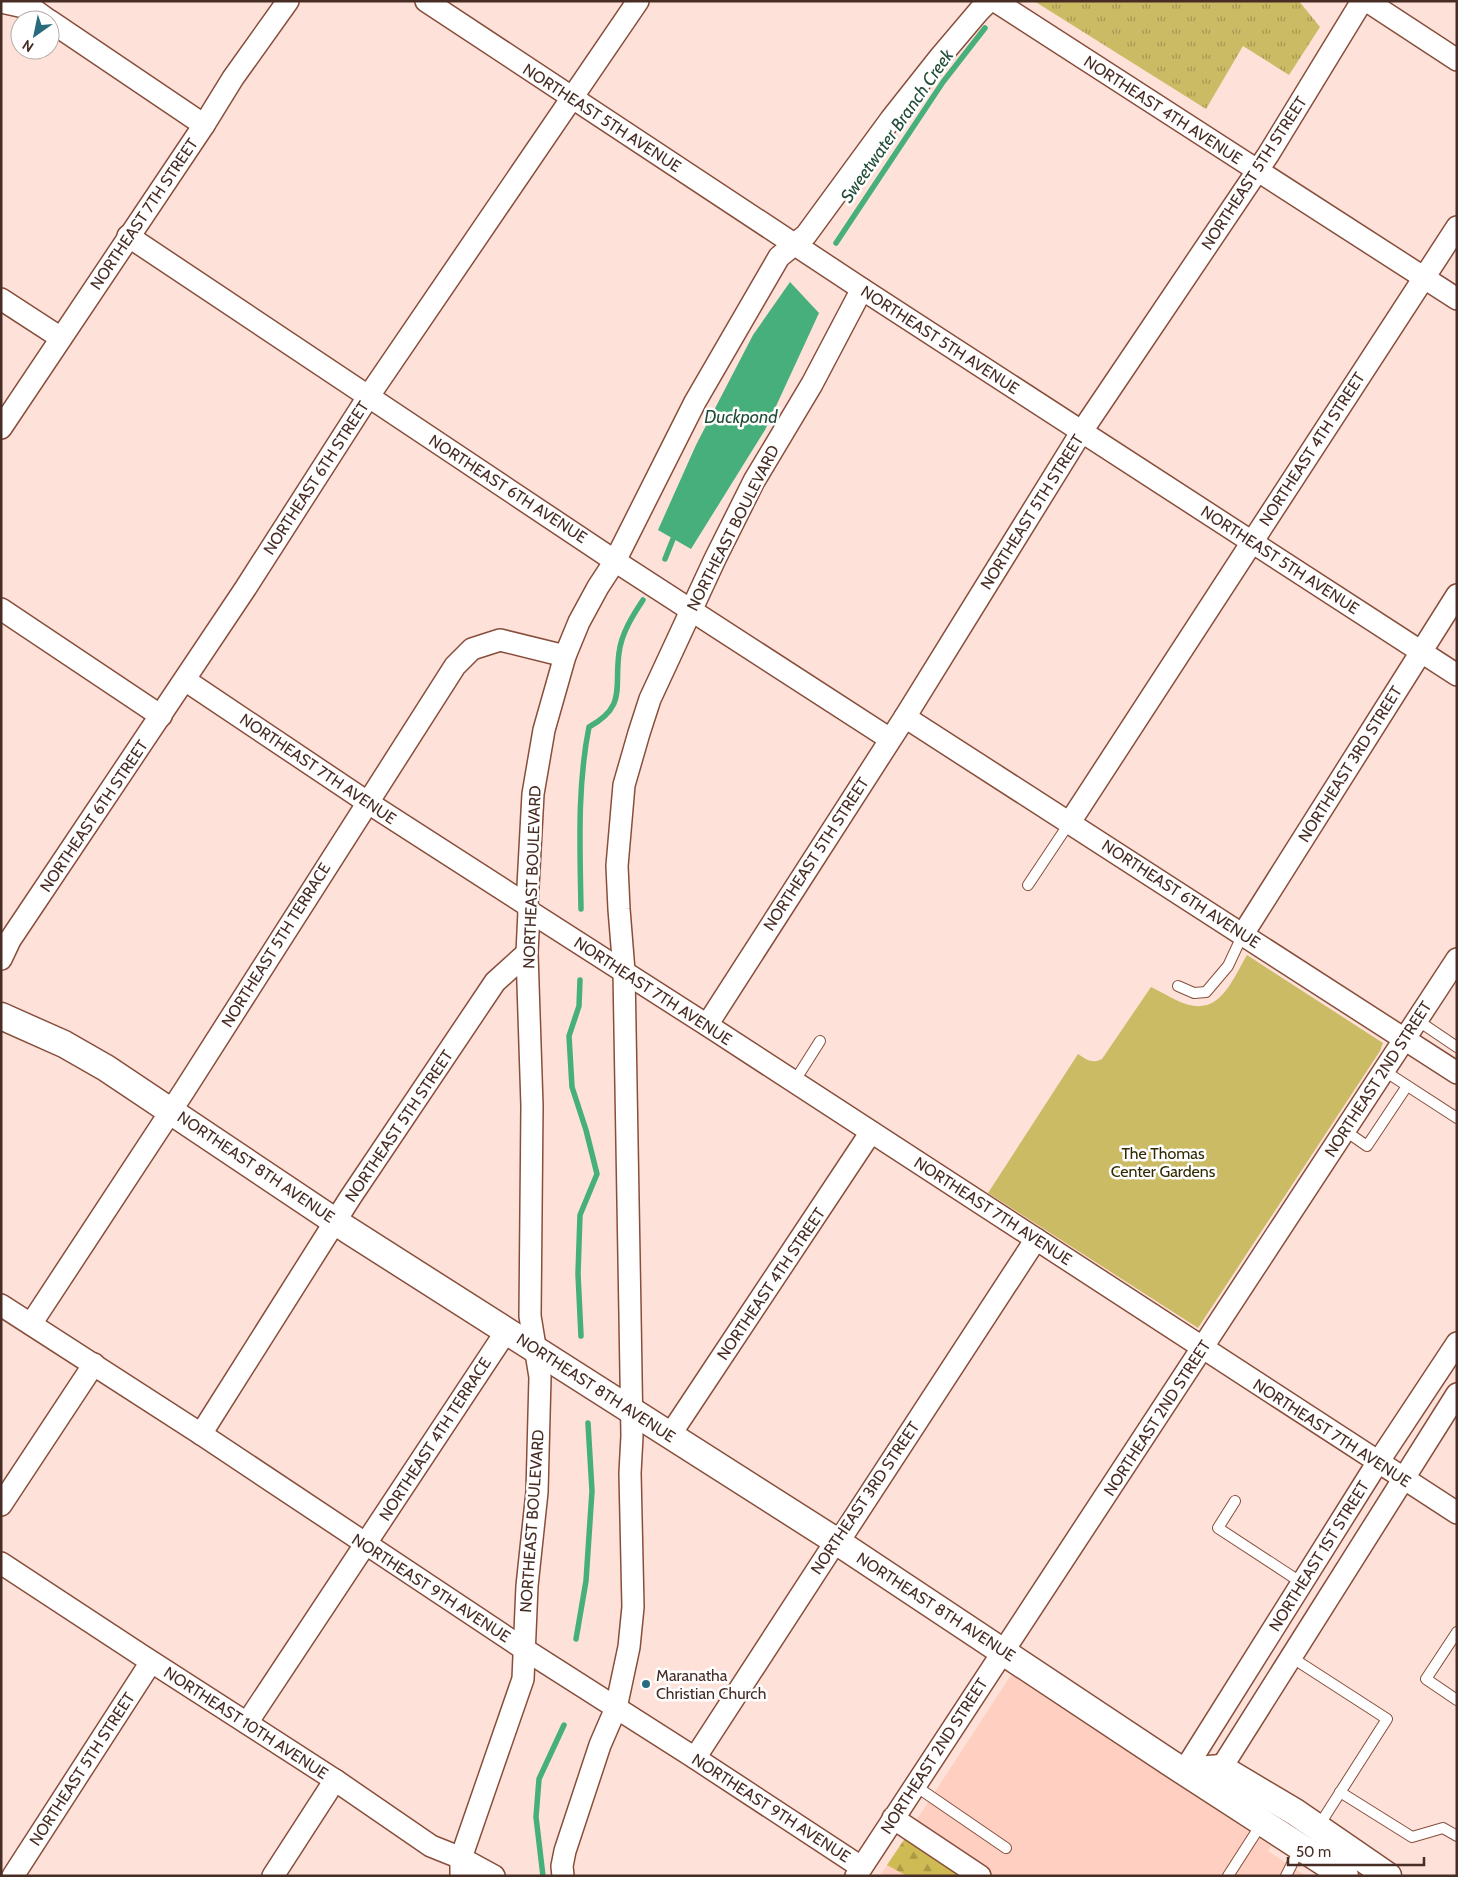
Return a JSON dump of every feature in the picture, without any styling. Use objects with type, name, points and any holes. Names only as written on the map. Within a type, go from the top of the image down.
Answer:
[{"type":"street","name":"NORTHEAST 7TH STREET","points":[[1,428],[96,288],[128,236],[233,78],[288,1]]},
{"type":"street","name":"NORTHEAST 5TH AVENUE","points":[[426,1],[862,289],[1457,675]]},
{"type":"street","name":"NORTHEAST 6TH STREET","points":[[1,959],[10,940],[185,680],[368,397],[573,99],[638,1]]},
{"type":"street","name":"NORTHEAST BOULEVARD","points":[[461,1867],[523,1679],[527,1586],[537,1492],[540,1377],[530,1316],[532,1106],[527,953],[533,794],[544,730],[565,656],[579,622],[598,587],[616,560],[700,393],[779,257],[806,235],[885,127],[940,57],[978,11],[989,1]]},
{"type":"street","name":"NORTHEAST 4TH AVENUE","points":[[995,1],[1457,299]]},
{"type":"street","points":[[1,2],[33,10]]},
{"type":"street","points":[[1359,2],[1457,60]]},
{"type":"street","name":"NORTHEAST 5TH STREET","points":[[707,1025],[905,717],[1082,431],[1257,170],[1359,2]]},
{"type":"street","points":[[60,28],[204,124]]},
{"type":"street","name":"NORTHEAST 4TH STREET","points":[[1070,822],[1457,227]]},
{"type":"street","name":"NORTHEAST 6TH AVENUE","points":[[128,236],[368,397],[890,739]]},
{"type":"street","name":"NORTHEAST BOULEVARD","points":[[564,1876],[562,1866],[565,1851],[600,1745],[616,1708],[629,1647],[633,1607],[624,971],[617,866],[624,786],[638,733],[650,699],[692,609],[754,480],[812,384],[862,289]]},
{"type":"street","points":[[1,299],[61,338]]},
{"type":"street","name":"NORTHEAST 3RD STREET","points":[[1243,934],[1457,595]]},
{"type":"street","points":[[1,609],[161,716]]},
{"type":"street","name":"NORTHEAST 5TH TERRACE","points":[[31,1324],[171,1110],[454,666],[472,649],[500,640],[565,656]]},
{"type":"street","name":"NORTHEAST 7TH AVENUE","points":[[185,680],[624,971],[1202,1349],[1457,1513]]},
{"type":"street","name":"NORTHEAST 6TH AVENUE","points":[[905,717],[1457,1073]]},
{"type":"street","name":"NORTHEAST 5TH STREET","points":[[200,1434],[335,1221],[495,982],[527,953]]},
{"type":"street","name":"NORTHEAST 2ND STREET","points":[[859,1872],[914,1785],[1457,959]]},
{"type":"street","name":"NORTHEAST 8TH AVENUE","points":[[1,1016],[64,1044],[106,1068],[335,1221],[836,1541],[1184,1771],[1215,1778],[1295,1812],[1388,1876]]},
{"type":"street","name":"NORTHEAST 4TH STREET","points":[[670,1435],[871,1132]]},
{"type":"street","name":"NORTHEAST 3RD STREET","points":[[695,1758],[1036,1239]]},
{"type":"street","name":"NORTHEAST 9TH AVENUE","points":[[1,1306],[94,1364],[365,1545],[695,1758],[859,1872]]},
{"type":"street","name":"NORTHEAST 4TH TERRACE","points":[[247,1723],[506,1330]]},
{"type":"street","name":"NORTHEAST 1ST STREET","points":[[1184,1771],[1378,1462],[1457,1343]]},
{"type":"street","points":[[1,1505],[94,1364]]},
{"type":"street","name":"NORTHEAST 1ST STREET","points":[[1215,1778],[1403,1479],[1448,1415],[1457,1394]]},
{"type":"street","name":"NORTHEAST 10TH AVENUE","points":[[1,1563],[335,1780],[461,1867],[494,1876]]},
{"type":"street","points":[[1299,1588],[1321,1609]]},
{"type":"street","name":"NORTHEAST 5TH STREET","points":[[13,1876],[151,1662]]},
{"type":"street","name":"NORTHEAST 8TH AVENUE","points":[[1215,1778],[1263,1822],[1345,1876]]},
{"type":"street","points":[[273,1876],[335,1780]]},
{"type":"street","points":[[893,1818],[980,1876]]},
{"type":"lane","points":[[1028,885],[1070,822]]},
{"type":"lane","points":[[1178,986],[1194,993],[1206,992],[1228,966],[1243,934]]},
{"type":"lane","points":[[1417,1020],[1457,1047]]},
{"type":"lane","points":[[794,1082],[820,1041]]},
{"type":"lane","points":[[1383,1070],[1457,1118]]},
{"type":"lane","points":[[1344,1130],[1367,1146],[1407,1086]]},
{"type":"lane","points":[[1235,1501],[1218,1528],[1299,1588]]},
{"type":"lane","points":[[1457,1632],[1426,1679],[1457,1700]]},
{"type":"lane","points":[[1291,1657],[1387,1719],[1318,1828]]},
{"type":"lane","points":[[914,1785],[1006,1848]]},
{"type":"lane","points":[[1340,1792],[1412,1837],[1443,1828],[1457,1836]]},
{"type":"lane","points":[[1228,1876],[1263,1822]]},
{"type":"lane","points":[[1286,1876],[1300,1847]]},
{"type":"shaded area","points":[[1011,1675],[1271,1846],[1268,1851],[1306,1876],[880,1876]]},
{"type":"green space","points":[[1034,1],[1299,1],[1320,27],[1289,75],[1243,46],[1206,109]]},
{"type":"green space","name":"The Thomas Center Gardens","points":[[1247,955],[1383,1043],[1380,1051],[1198,1328],[988,1193],[1078,1054],[1090,1061],[1102,1059],[1151,987],[1190,1005],[1202,1006],[1212,1003],[1228,988]]},
{"type":"green space","points":[[906,1837],[963,1876],[907,1876],[887,1865]]},
{"type":"water","name":"Duckpond","points":[[790,282],[819,313],[765,430],[691,549],[658,530],[696,445],[753,335]]},
{"type":"waterway","name":"Sweetwater Branch Creek","points":[[836,243],[943,82],[985,28]]},
{"type":"waterway","points":[[665,559],[673,539]]},
{"type":"waterway","points":[[581,909],[581,795],[589,727],[609,712],[614,704],[620,646],[628,625],[643,600]]},
{"type":"waterway","points":[[580,980],[579,1006],[569,1036],[572,1087],[586,1130],[597,1174],[580,1215],[578,1274],[581,1336]]},
{"type":"waterway","points":[[576,1639],[586,1581],[592,1491],[588,1423]]},
{"type":"waterway","points":[[543,1876],[536,1817],[539,1779],[564,1725]]},
{"type":"place","name":"Maranatha Christian Church","points":[[646,1684]]}]
